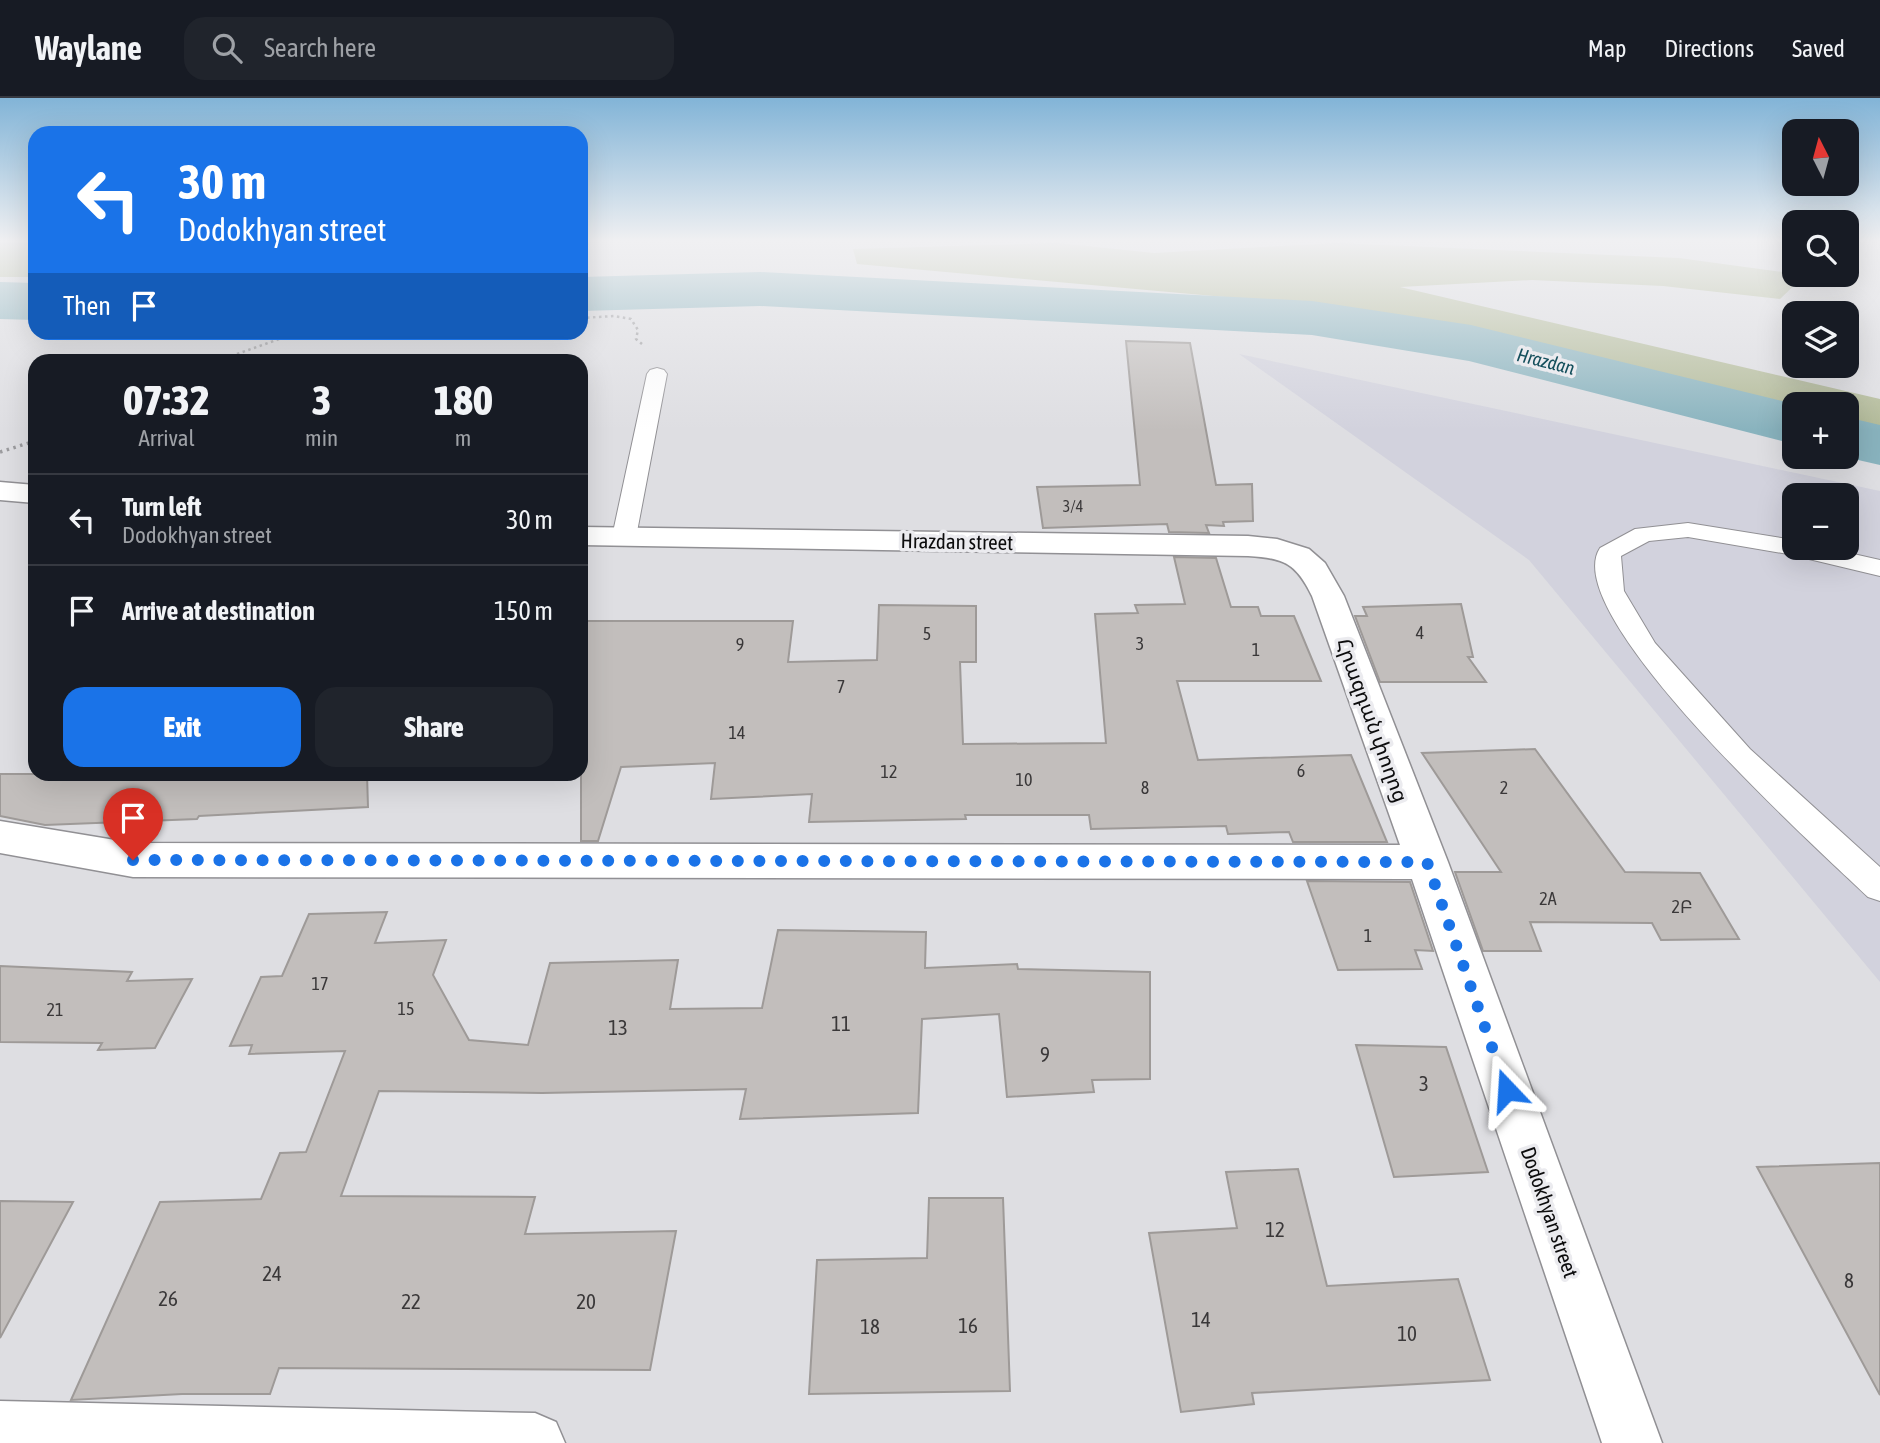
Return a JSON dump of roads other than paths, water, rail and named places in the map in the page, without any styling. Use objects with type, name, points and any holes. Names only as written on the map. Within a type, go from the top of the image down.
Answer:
[{"type":"street","points":[[0,491],[28,493]]},
{"type":"street","points":[[588,536],[624,537]]},
{"type":"street","name":"Հրազդան փողոց","points":[[624,537],[1248,545],[1277,547],[1301,555],[1313,567],[1328,596],[1427,862]]},
{"type":"street","points":[[0,837],[133,860],[1427,862]]},
{"type":"street","name":"Dodokhyan street","points":[[1427,862],[1632,1443]]},
{"type":"street","points":[[0,1431],[535,1443]]},
{"type":"lane","points":[[624,537],[657,374]]},
{"type":"lane","points":[[1782,545],[1688,530],[1643,534],[1609,553],[1611,591],[1646,649],[1740,757],[1880,887]]},
{"type":"lane","points":[[1848,560],[1880,568]]},
{"type":"water","points":[[0,305],[28,305],[28,320],[0,319]]},
{"type":"waterway","name":"Hrazdan","points":[[1060,305],[1312,318],[1471,343],[1782,421]]},
{"type":"waterway","name":"Hrazdan","points":[[1859,440],[1880,445]]}]
